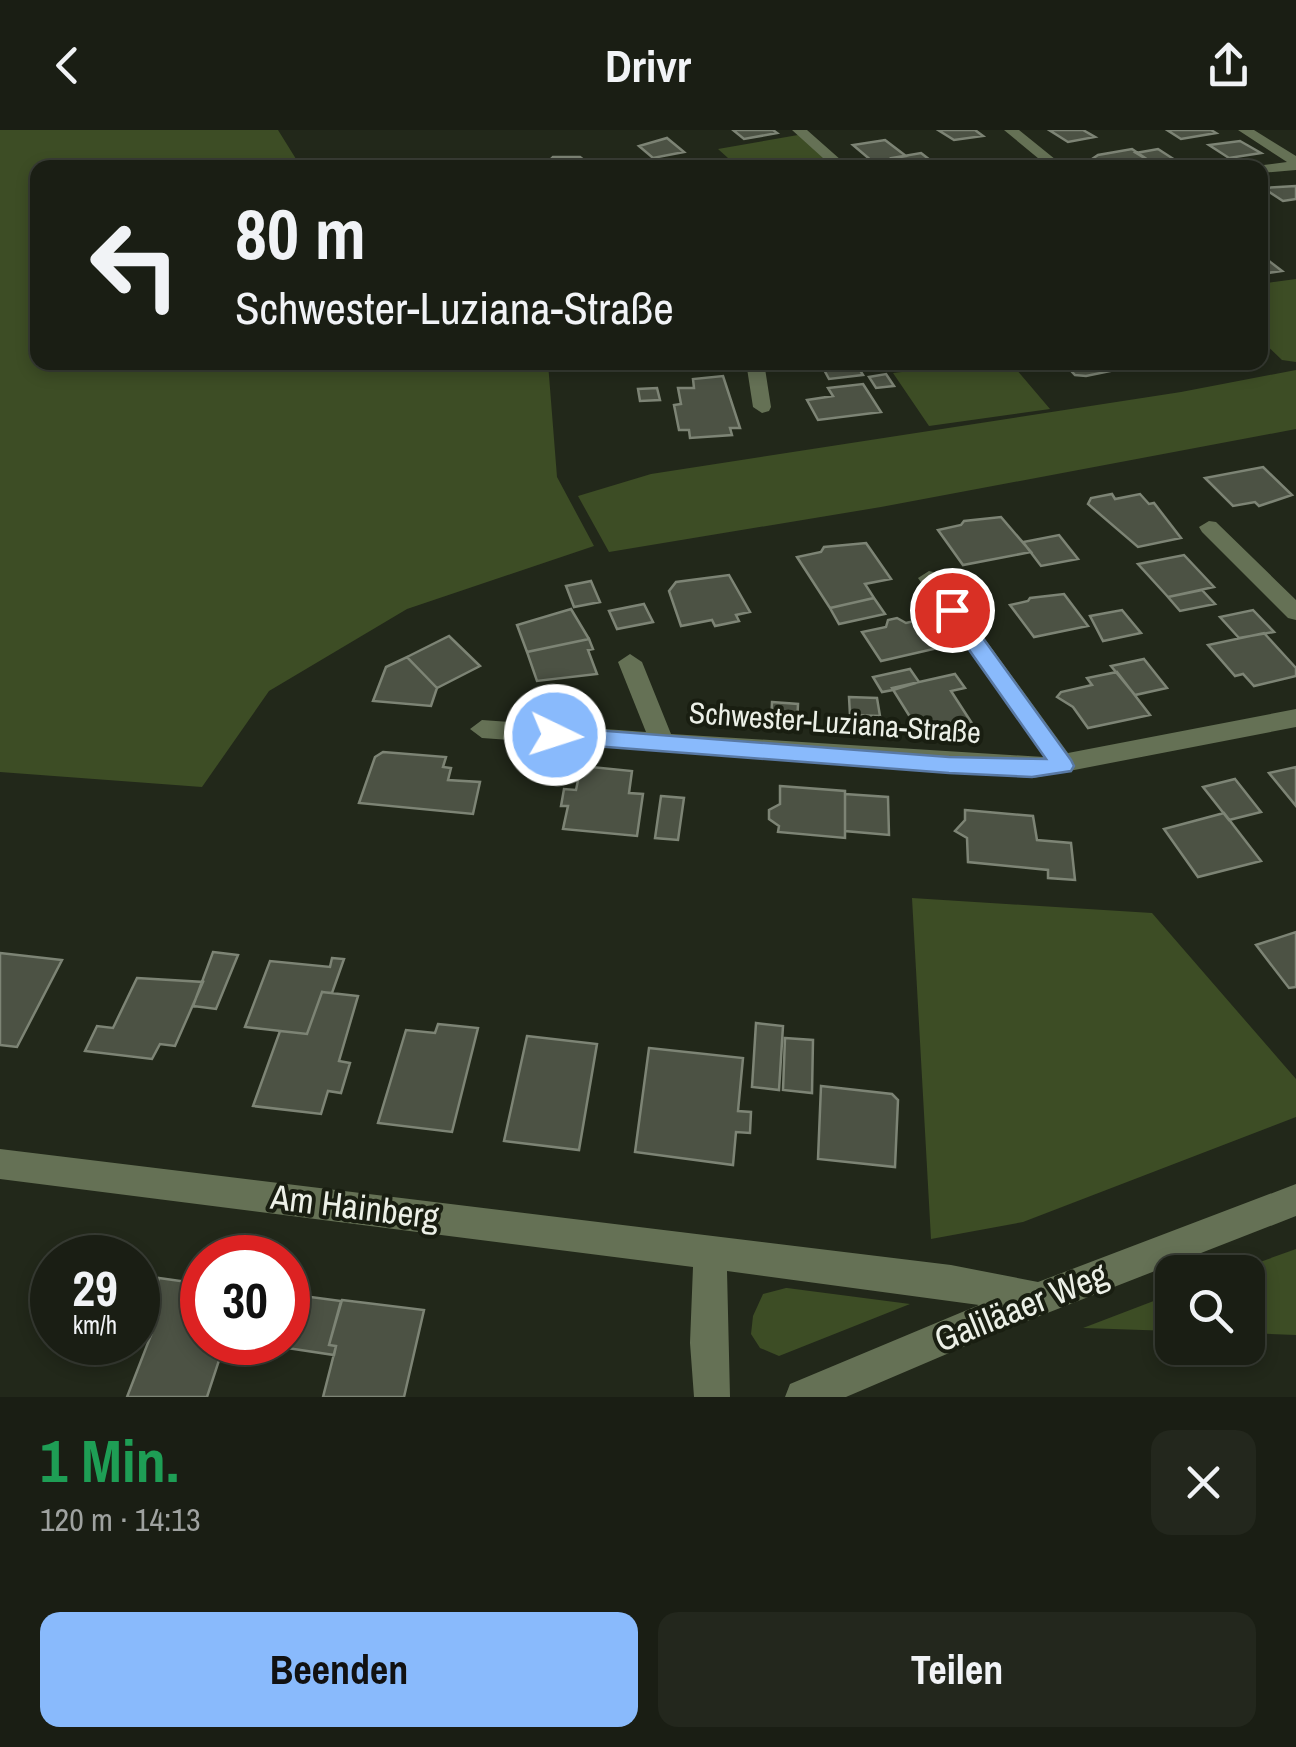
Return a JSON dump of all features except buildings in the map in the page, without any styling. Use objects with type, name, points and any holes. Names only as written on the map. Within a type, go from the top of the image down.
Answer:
[{"type":"street","points":[[799,130],[835,160]]},
{"type":"street","points":[[1011,130],[1048,160]]},
{"type":"street","points":[[1245,130],[1296,164]]},
{"type":"street","points":[[1268,168],[1296,164]]},
{"type":"street","points":[[756,370],[762,407]]},
{"type":"street","points":[[1209,528],[1296,612]]},
{"type":"street","name":"Schwester-Luziana-Straße","points":[[929,578],[1063,766]]},
{"type":"street","name":"Schwester-Luziana-Straße","points":[[630,662],[663,744]]},
{"type":"street","name":"Schwester-Luziana-Straße","points":[[482,730],[1032,768],[1063,766],[1296,718]]},
{"type":"street","name":"Am Hainberg","points":[[0,1164],[952,1282],[1038,1299]]},
{"type":"street","name":"Galiläaer Weg","points":[[804,1397],[1038,1299],[1296,1200]]},
{"type":"street","points":[[710,1252],[708,1343],[712,1397]]},
{"type":"green space","points":[[0,130],[278,130],[297,160],[30,160],[30,370],[549,370],[557,477],[594,546],[407,609],[269,691],[202,787],[0,772]]},
{"type":"green space","points":[[798,135],[829,160],[730,160],[718,149]]},
{"type":"green space","points":[[1296,279],[1296,362],[1282,360],[1268,347],[1268,283]]},
{"type":"green space","points":[[1017,370],[1050,409],[929,426],[893,373]]},
{"type":"green space","points":[[1296,370],[1296,429],[881,507],[609,552],[578,496],[651,474],[1181,392]]},
{"type":"green space","points":[[912,898],[1152,913],[1296,1079],[1296,1117],[1023,1222],[931,1239]]},
{"type":"green space","points":[[1296,1249],[1296,1335],[1265,1334],[1265,1260]]},
{"type":"green space","points":[[786,1288],[910,1304],[779,1356],[760,1348],[751,1334],[753,1316],[763,1294]]},
{"type":"green space","points":[[1155,1300],[1155,1330],[1083,1328]]},
{"type":"route","points":[[555,735],[949,765],[1063,766],[952,610]]}]
